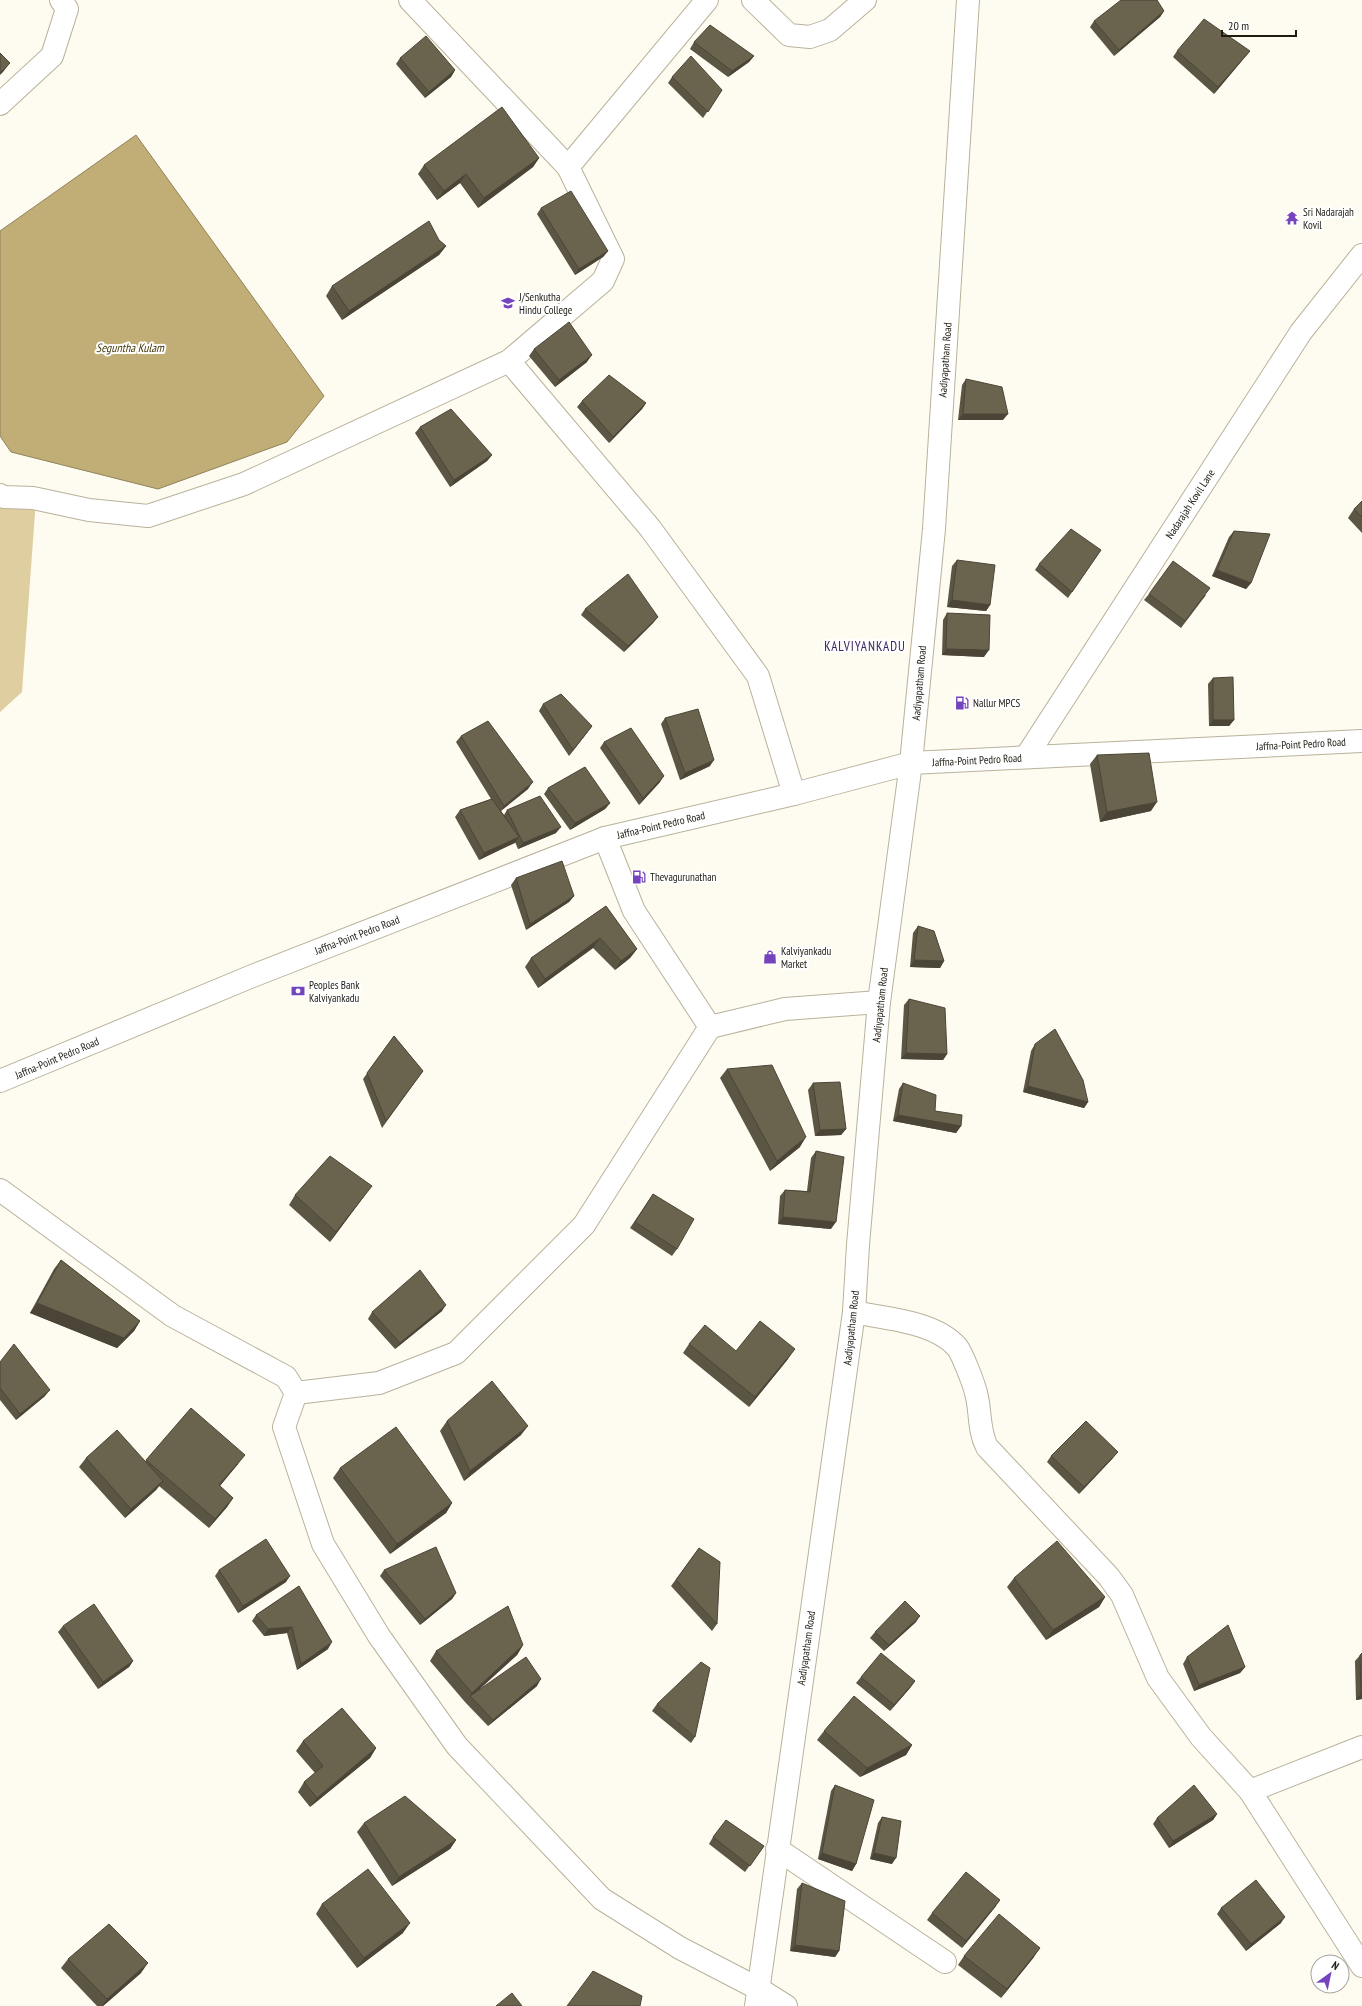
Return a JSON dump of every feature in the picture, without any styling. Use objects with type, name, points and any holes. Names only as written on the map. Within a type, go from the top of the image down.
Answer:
[{"type":"street","points":[[0,104],[52,56],[67,9],[61,0]]},
{"type":"street","points":[[0,495],[4,497],[33,498],[89,510],[148,516],[244,484],[509,361],[603,281],[613,259],[568,167],[410,0]]},
{"type":"street","points":[[568,167],[707,0]]},
{"type":"street","points":[[753,0],[789,35],[810,37],[830,30],[865,0]]},
{"type":"street","name":"Aadiyapatham Road","points":[[758,1997],[777,1849],[836,1452],[854,1312],[858,1245],[879,1002],[911,763],[934,529],[968,0]]},
{"type":"street","name":"Nadarajah Kovil Lane","points":[[1026,757],[1301,332],[1362,255]]},
{"type":"street","points":[[509,361],[650,528],[758,676],[794,794]]},
{"type":"street","name":"Jaffna-Point Pedro Road","points":[[0,1081],[250,977],[605,838],[794,794],[911,763],[1362,741]]},
{"type":"street","points":[[605,838],[634,911],[710,1027]]},
{"type":"street","points":[[296,1393],[379,1383],[456,1352],[584,1225],[710,1027],[785,1010],[879,1002]]},
{"type":"street","points":[[0,1190],[173,1316],[286,1377],[296,1393]]},
{"type":"street","points":[[854,1312],[930,1328],[943,1335],[958,1348],[976,1392],[982,1439],[986,1447],[1109,1578],[1122,1595],[1158,1678],[1200,1736],[1250,1791],[1362,1966]]},
{"type":"street","points":[[296,1393],[284,1427],[323,1544],[379,1636],[457,1746],[602,1899],[758,1997],[786,2006]]},
{"type":"street","points":[[1250,1791],[1362,1747]]},
{"type":"street","points":[[777,1849],[945,1962]]},
{"type":"shaded area","points":[[0,495],[36,499],[22,692],[0,712]]},
{"type":"water","name":"Seguntha Kulam","points":[[136,135],[324,396],[287,442],[158,489],[11,452],[0,436],[0,231]]},
{"type":"building","points":[[1121,0],[1157,0],[1164,11],[1119,50],[1094,21]]},
{"type":"building","points":[[1204,19],[1250,51],[1218,87],[1177,51]]},
{"type":"building","points":[[710,25],[754,56],[732,71],[694,42]]},
{"type":"building","points":[[426,36],[455,70],[429,92],[400,58]]},
{"type":"building","points":[[0,53],[10,63],[0,73]]},
{"type":"building","points":[[691,56],[722,90],[708,112],[672,77]]},
{"type":"building","points":[[502,107],[539,158],[484,198],[466,174],[444,191],[424,165]]},
{"type":"building","points":[[571,191],[608,251],[579,269],[541,208]]},
{"type":"building","points":[[429,221],[439,240],[446,246],[349,311],[332,286]]},
{"type":"building","points":[[569,322],[592,355],[559,380],[534,349]]},
{"type":"building","points":[[609,375],[646,403],[613,437],[582,401]]},
{"type":"building","points":[[966,379],[1002,387],[1008,414],[963,414]]},
{"type":"building","points":[[451,409],[492,455],[454,480],[420,427]]},
{"type":"building","points":[[1362,501],[1362,517],[1354,509]]},
{"type":"building","points":[[1071,529],[1101,550],[1072,592],[1039,564]]},
{"type":"building","points":[[1234,531],[1270,534],[1251,583],[1217,570]]},
{"type":"building","points":[[957,560],[995,565],[990,605],[952,600]]},
{"type":"building","points":[[1173,561],[1210,588],[1185,621],[1149,594]]},
{"type":"building","points":[[628,574],[658,617],[628,646],[585,609]]},
{"type":"building","points":[[947,613],[990,615],[989,650],[946,649]]},
{"type":"building","points":[[1233,677],[1234,720],[1213,720],[1213,678]]},
{"type":"building","points":[[561,694],[592,726],[573,750],[543,704]]},
{"type":"building","points":[[698,709],[714,760],[685,773],[665,718]]},
{"type":"building","points":[[488,721],[533,782],[504,806],[461,736]]},
{"type":"building","points":[[631,728],[664,776],[643,798],[604,742]]},
{"type":"building","points":[[1149,753],[1157,802],[1107,812],[1097,755]]},
{"type":"building","points":[[585,767],[610,803],[575,823],[548,788]]},
{"type":"building","points":[[540,796],[561,827],[523,843],[507,810]]},
{"type":"building","points":[[492,799],[519,837],[484,853],[460,810]]},
{"type":"building","points":[[562,861],[574,896],[530,924],[516,878]]},
{"type":"building","points":[[606,906],[637,949],[621,961],[600,938],[545,979],[531,958]]},
{"type":"building","points":[[918,926],[934,931],[944,961],[914,960]]},
{"type":"building","points":[[909,999],[945,1008],[947,1054],[906,1053]]},
{"type":"building","points":[[1055,1029],[1083,1080],[1088,1102],[1028,1086],[1035,1044]]},
{"type":"building","points":[[394,1036],[423,1071],[386,1121],[367,1073]]},
{"type":"building","points":[[772,1065],[806,1137],[777,1161],[727,1069]]},
{"type":"building","points":[[840,1082],[846,1129],[820,1130],[813,1083]]},
{"type":"building","points":[[903,1083],[936,1095],[935,1111],[962,1115],[961,1126],[898,1115]]},
{"type":"building","points":[[816,1151],[844,1157],[836,1222],[783,1217],[785,1190],[810,1192]]},
{"type":"building","points":[[330,1156],[372,1186],[336,1232],[295,1195]]},
{"type":"building","points":[[653,1194],[694,1219],[677,1249],[635,1222]]},
{"type":"building","points":[[61,1260],[140,1321],[124,1338],[37,1303]]},
{"type":"building","points":[[420,1270],[446,1305],[400,1343],[372,1312]]},
{"type":"building","points":[[760,1321],[795,1349],[755,1397],[689,1344],[705,1325],[736,1351]]},
{"type":"building","points":[[14,1344],[50,1390],[20,1414],[0,1388],[0,1362]]},
{"type":"building","points":[[492,1381],[528,1426],[470,1471],[447,1421]]},
{"type":"building","points":[[191,1408],[245,1455],[219,1485],[233,1498],[215,1519],[146,1460]]},
{"type":"building","points":[[1086,1421],[1118,1452],[1084,1487],[1051,1456]]},
{"type":"building","points":[[396,1427],[452,1503],[397,1544],[340,1468]]},
{"type":"building","points":[[117,1430],[163,1481],[131,1509],[86,1458]]},
{"type":"building","points":[[266,1539],[290,1576],[243,1606],[219,1570]]},
{"type":"building","points":[[1057,1541],[1105,1597],[1053,1630],[1014,1578]]},
{"type":"building","points":[[436,1547],[456,1593],[425,1619],[384,1570]]},
{"type":"building","points":[[699,1548],[720,1562],[717,1624],[676,1580]]},
{"type":"building","points":[[299,1586],[332,1642],[301,1664],[292,1627],[268,1629],[256,1615]]},
{"type":"building","points":[[905,1601],[920,1616],[889,1645],[875,1632]]},
{"type":"building","points":[[94,1604],[133,1661],[103,1682],[63,1626]]},
{"type":"building","points":[[508,1606],[523,1645],[472,1693],[436,1651]]},
{"type":"building","points":[[1228,1625],[1245,1667],[1199,1685],[1187,1657]]},
{"type":"building","points":[[881,1653],[915,1681],[894,1705],[861,1677]]},
{"type":"building","points":[[1362,1653],[1362,1693],[1361,1693],[1360,1655]]},
{"type":"building","points":[[526,1657],[541,1679],[493,1720],[470,1696]]},
{"type":"building","points":[[701,1662],[710,1668],[695,1737],[657,1704]]},
{"type":"building","points":[[854,1696],[912,1745],[867,1768],[824,1731]]},
{"type":"building","points":[[342,1708],[376,1748],[317,1798],[304,1782],[323,1766],[303,1741]]},
{"type":"building","points":[[835,1785],[874,1800],[856,1864],[822,1853]]},
{"type":"building","points":[[1194,1785],[1217,1814],[1173,1841],[1157,1818]]},
{"type":"building","points":[[405,1796],[456,1840],[399,1877],[364,1823]]},
{"type":"building","points":[[882,1817],[901,1821],[896,1858],[874,1853]]},
{"type":"building","points":[[726,1820],[764,1846],[750,1866],[713,1837]]},
{"type":"building","points":[[368,1869],[410,1923],[364,1958],[322,1904]]},
{"type":"building","points":[[966,1872],[1000,1900],[966,1941],[932,1913]]},
{"type":"building","points":[[1256,1880],[1285,1917],[1251,1944],[1221,1908]]},
{"type":"building","points":[[802,1883],[845,1901],[839,1951],[795,1945]]},
{"type":"building","points":[[999,1914],[1040,1948],[1007,1989],[964,1956]]},
{"type":"building","points":[[109,1924],[148,1963],[107,1999],[68,1959]]},
{"type":"building","points":[[593,1971],[642,1996],[640,2006],[567,2006]]},
{"type":"building","points":[[512,1993],[522,2006],[496,2006]]},
{"type":"place","name":"Sri Nadarajah Kovil","points":[[1292,218]]},
{"type":"place","name":"J/Senkutha Hindu College","points":[[508,303]]},
{"type":"place","name":"Nallur MPCS","points":[[962,703]]},
{"type":"place","name":"Thevagurunathan","points":[[639,877]]},
{"type":"place","name":"Kalviyankadu Market","points":[[770,957]]},
{"type":"place","name":"Peoples Bank Kalviyankadu","points":[[298,991]]},
{"type":"district","name":"KALVIYANKADU","points":[[865,646]]}]
